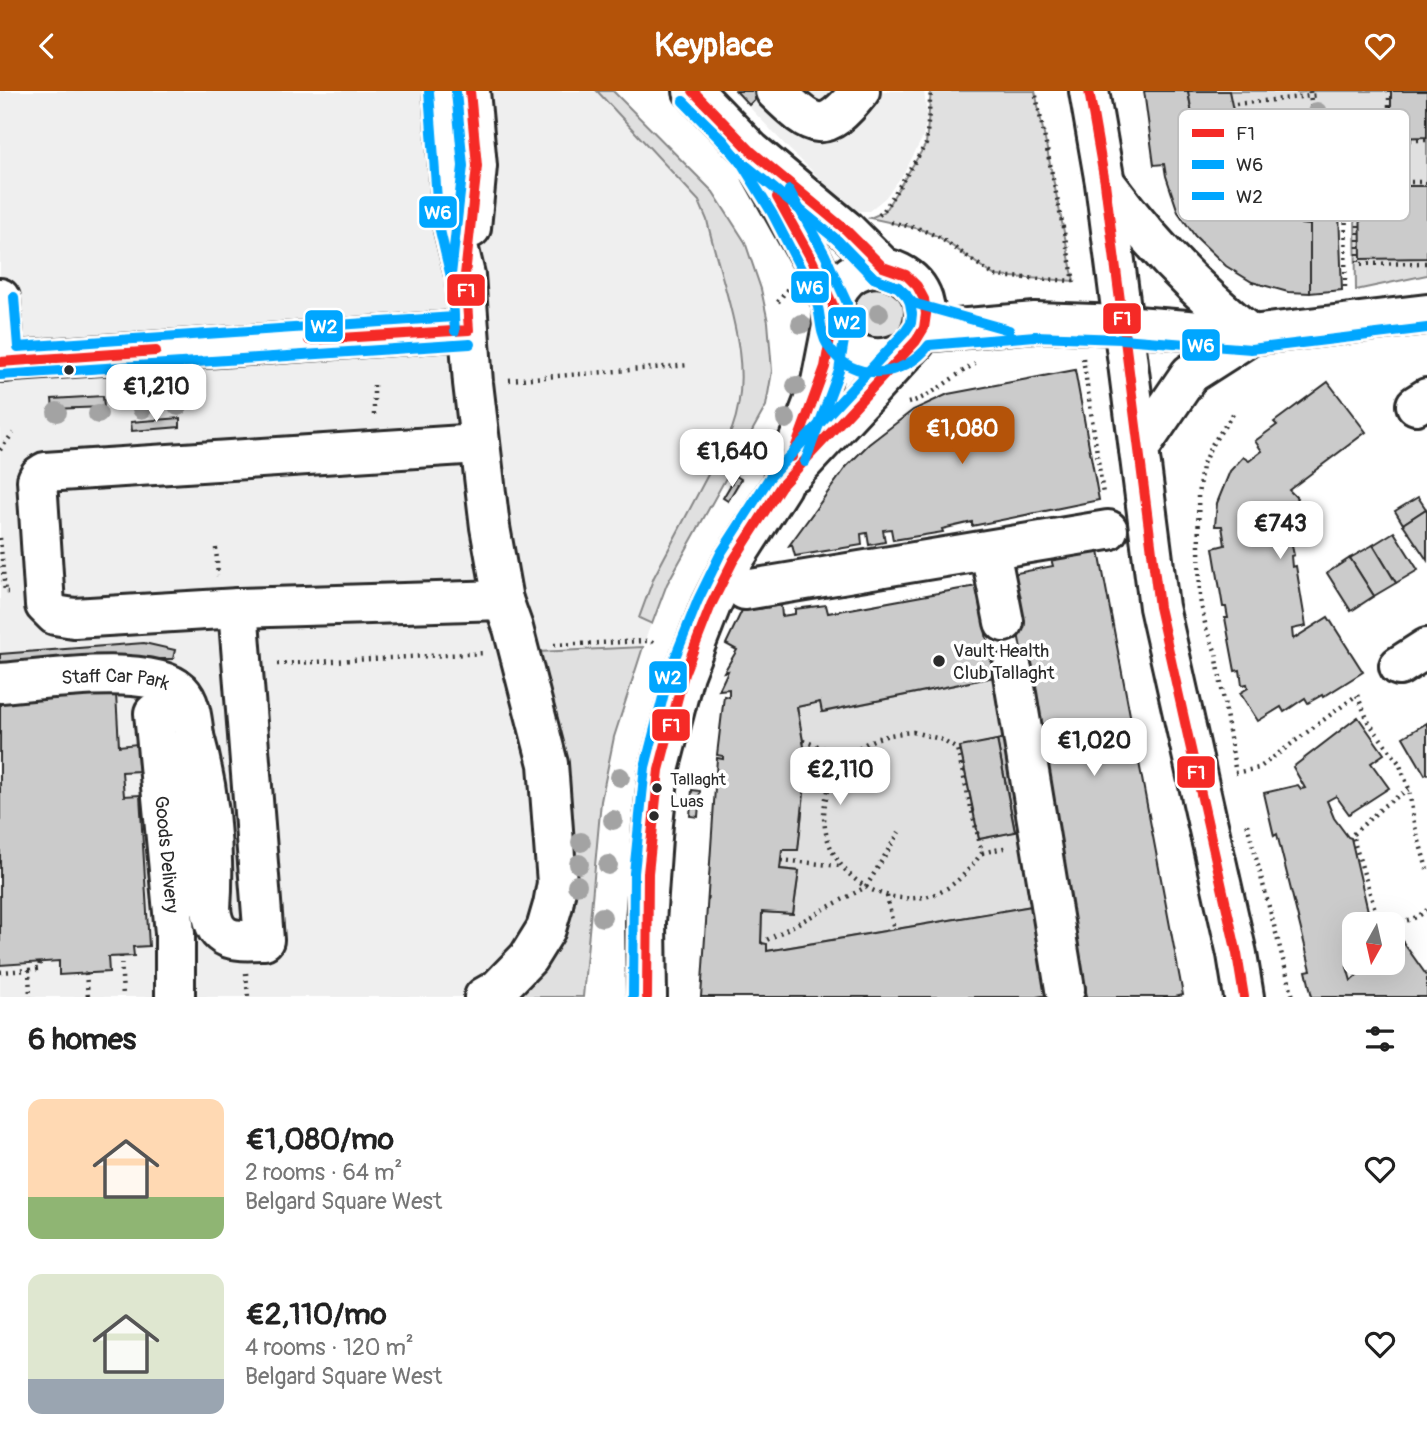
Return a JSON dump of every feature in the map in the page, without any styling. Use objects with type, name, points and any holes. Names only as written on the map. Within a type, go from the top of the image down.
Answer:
[{"type":"street","points":[[441,91],[462,250],[479,444],[490,527],[503,600],[532,695],[548,764],[557,883],[546,929],[528,958],[498,989],[484,997]]},
{"type":"street","points":[[462,250],[459,111],[464,91]]},
{"type":"street","points":[[462,250],[477,166],[470,91]]},
{"type":"street","points":[[693,91],[751,151],[846,230],[883,268]]},
{"type":"street","points":[[751,151],[794,95],[814,122],[830,121],[842,113],[860,91]]},
{"type":"street","points":[[1089,91],[1105,183],[1159,607],[1237,954],[1244,997]]},
{"type":"street","points":[[751,151],[813,261],[839,336],[849,348],[863,357],[892,358],[914,341],[1035,322],[1123,325],[1251,335],[1427,314]]},
{"type":"street","points":[[1105,183],[1135,223],[1179,271],[1251,335]]},
{"type":"street","points":[[647,997],[646,922],[659,770],[690,658],[711,605],[733,561],[781,486],[914,341],[926,314],[920,291],[906,275],[892,269],[869,268],[845,281],[837,292],[821,382],[781,486]]},
{"type":"street","points":[[920,291],[1035,322]]},
{"type":"street","points":[[0,298],[2,362],[469,330]]},
{"type":"street","points":[[1139,449],[1190,374],[1251,335]]},
{"type":"street","points":[[479,444],[45,472],[37,480],[45,605],[49,612],[62,618],[74,618],[238,608],[503,600]]},
{"type":"street","points":[[745,590],[1108,530]]},
{"type":"street","points":[[990,551],[1004,622]]},
{"type":"street","name":"Staff Car Park","points":[[0,683],[135,675],[160,680],[181,692],[189,704],[205,776],[214,874],[211,909],[215,926],[226,938],[264,940],[238,608]]},
{"type":"street","points":[[1012,669],[1065,989]]},
{"type":"street","name":"Goods Delivery","points":[[154,713],[175,933],[175,997]]},
{"type":"street","points":[[463,997],[491,974],[510,953],[538,899],[554,837]]},
{"type":"street","points":[[1220,997],[1237,954]]},
{"type":"path","points":[[931,91],[926,144],[883,212],[870,218],[920,229],[939,237],[995,276],[1074,281],[1035,91]]},
{"type":"path","points":[[1390,91],[1390,109]]},
{"type":"path","points":[[1236,104],[1319,95]]},
{"type":"path","points":[[1345,290],[1346,221]]},
{"type":"path","points":[[1358,221],[1358,264],[1427,263]]},
{"type":"path","points":[[1070,357],[1083,356],[1108,530]]},
{"type":"path","points":[[907,404],[919,400],[959,372],[986,359]]},
{"type":"path","points":[[502,381],[690,365]]},
{"type":"path","points":[[374,385],[375,429]]},
{"type":"path","points":[[1233,414],[1211,446],[1202,466],[1198,495],[1200,599],[1206,628],[1216,653],[1238,785]]},
{"type":"path","points":[[0,450],[13,433]]},
{"type":"path","points":[[0,538],[5,592]]},
{"type":"path","points":[[549,646],[650,643]]},
{"type":"path","points":[[272,665],[491,653]]},
{"type":"path","points":[[1235,773],[1259,768],[1357,695],[1369,723],[1399,763],[1409,789],[1414,823],[1427,869]]},
{"type":"path","points":[[913,732],[940,739],[957,749],[982,853],[965,875],[942,891],[915,898],[887,896],[866,887],[841,866],[828,842],[823,815],[828,788],[841,764],[861,746],[886,734],[913,732]]},
{"type":"path","points":[[803,741],[849,757]]},
{"type":"path","points":[[1409,789],[1385,805],[1352,835],[1377,916],[1392,922],[1416,919],[1427,910]]},
{"type":"path","points":[[1247,821],[1293,997]]},
{"type":"path","points":[[761,943],[866,887],[899,832]]},
{"type":"path","points":[[781,860],[841,866]]},
{"type":"path","points":[[887,896],[894,930]]},
{"type":"path","points":[[121,956],[123,997]]},
{"type":"path","points":[[0,972],[39,969],[40,963]]},
{"type":"path","points":[[29,970],[30,997]]},
{"type":"path","points":[[86,973],[88,997]]},
{"type":"shaded area","points":[[0,91],[613,91],[713,192],[745,242],[761,289],[768,322],[772,371],[766,406],[667,584],[646,637],[614,737],[596,842],[553,997],[0,997]]},
{"type":"shaded area","points":[[597,91],[613,91],[713,192],[745,242],[761,289],[768,322],[772,371],[766,406],[667,584],[652,624],[639,618],[654,577],[732,429],[739,403],[739,351],[728,298],[707,220],[699,201]]},
{"type":"shaded area","points":[[734,91],[924,91],[927,116],[923,137],[904,173],[885,198],[869,211],[858,211],[789,149]]},
{"type":"shaded area","points":[[931,91],[1035,91],[1074,281],[995,276],[939,237],[920,229],[870,218],[884,212],[926,144]]},
{"type":"shaded area","points":[[1229,91],[1427,91],[1427,275],[1356,290],[1355,221],[1410,221],[1410,109],[1230,109]]},
{"type":"shaded area","points":[[1301,221],[1310,221],[1310,225],[1301,224]]},
{"type":"shaded area","points":[[878,269],[923,313],[877,357],[836,305]]},
{"type":"shaded area","points":[[643,647],[614,737],[601,801],[583,997],[497,997],[530,967],[564,751],[538,652]]},
{"type":"shaded area","points":[[994,677],[1006,738],[960,748],[979,839],[1024,830],[1038,905],[767,951],[767,944],[761,943],[762,912],[793,914],[799,871],[780,869],[782,850],[798,850],[807,764],[797,707],[820,702],[823,712]]},
{"type":"building","points":[[736,91],[763,91],[749,105]]},
{"type":"building","points":[[1144,91],[1188,91],[1191,109],[1178,109],[1178,212],[1164,164],[1154,165]]},
{"type":"building","points":[[1188,91],[1229,91],[1233,109],[1191,109]]},
{"type":"building","points":[[1391,91],[1427,91],[1427,137],[1410,137],[1410,109],[1391,109]]},
{"type":"building","points":[[1410,186],[1427,186],[1427,258],[1361,259],[1360,221],[1410,221]]},
{"type":"building","points":[[1184,221],[1301,221],[1301,224],[1310,225],[1310,293],[1288,292],[1252,282],[1226,266],[1195,236]]},
{"type":"building","points":[[1310,221],[1339,221],[1342,290],[1310,293]]},
{"type":"building","points":[[1075,370],[1099,500],[972,526],[972,522],[942,529],[943,532],[893,540],[891,529],[883,530],[885,542],[869,545],[867,533],[861,534],[862,545],[795,556],[792,545],[788,547],[847,466],[869,444],[913,410],[948,394]]},
{"type":"building","points":[[1328,382],[1366,432],[1289,490],[1297,498],[1286,519],[1294,555],[1291,556],[1292,567],[1296,566],[1306,626],[1292,629],[1293,639],[1328,617],[1363,672],[1323,697],[1322,695],[1308,703],[1305,698],[1284,712],[1281,707],[1258,721],[1240,693],[1248,688],[1247,684],[1242,685],[1240,670],[1235,671],[1225,618],[1228,618],[1226,607],[1223,607],[1213,548],[1225,545],[1222,526],[1215,526],[1217,503],[1230,471],[1243,457],[1249,461],[1262,451],[1255,441],[1277,425],[1274,422]]},
{"type":"building","points":[[103,396],[104,407],[53,409],[52,399]]},
{"type":"building","points":[[180,418],[180,427],[132,431],[131,422]]},
{"type":"building","points":[[736,476],[741,479],[728,501],[723,498]]},
{"type":"building","points":[[1418,497],[1426,509],[1403,524],[1395,511]]},
{"type":"building","points":[[1426,509],[1427,511],[1427,560],[1403,524]]},
{"type":"building","points":[[1394,532],[1418,570],[1396,583],[1373,545]]},
{"type":"building","points":[[1373,545],[1396,583],[1374,596],[1350,558]]},
{"type":"building","points":[[1098,546],[1183,995],[1175,997],[1087,997],[1007,575],[1053,566],[1050,555]]},
{"type":"building","points":[[1350,558],[1374,596],[1351,611],[1327,573]]},
{"type":"building","points":[[977,586],[994,677],[822,712],[820,702],[797,707],[807,764],[798,850],[782,850],[780,869],[799,871],[793,914],[762,912],[761,943],[767,944],[767,951],[1038,905],[1055,994],[1036,997],[701,997],[717,758],[723,759],[723,756],[717,755],[724,696],[729,697],[729,689],[719,690],[728,671],[724,672],[737,650],[726,644],[746,602],[759,609],[781,605],[782,616],[795,614],[795,609],[826,605],[828,613]]},
{"type":"building","points":[[144,643],[175,650],[173,659],[114,659],[0,666],[0,654]]},
{"type":"building","points":[[114,659],[119,746],[137,744],[139,771],[122,772],[124,796],[140,795],[149,946],[133,947],[134,956],[108,957],[109,972],[59,975],[59,961],[0,965],[0,666]]},
{"type":"building","points":[[1358,717],[1384,754],[1371,763],[1389,788],[1349,814],[1336,796],[1327,801],[1334,818],[1351,838],[1368,912],[1342,912],[1342,975],[1349,975],[1351,981],[1357,975],[1405,975],[1405,945],[1427,976],[1427,997],[1312,997],[1306,971],[1311,970],[1264,793],[1298,785],[1301,789],[1305,788],[1293,767]]},
{"type":"building","points":[[1427,723],[1427,774],[1425,775],[1403,737]]},
{"type":"building","points":[[1006,738],[1024,830],[1015,832],[997,740]]},
{"type":"building","points":[[997,740],[1015,832],[979,839],[960,747]]},
{"type":"building","points":[[692,790],[700,791],[698,817],[690,816]]},
{"type":"transit line","name":"F1","points":[[309,340],[469,330],[465,275],[477,166],[470,91]]},
{"type":"transit line","name":"F1","points":[[647,997],[648,873],[659,770],[684,674],[711,605],[733,561],[781,486],[916,341],[924,328],[926,314],[924,299],[917,286],[906,275],[883,267],[846,230],[751,151],[693,91]]},
{"type":"transit line","name":"F1","points":[[1089,91],[1105,183],[1159,607],[1237,954],[1244,997]]},
{"type":"transit line","name":"W6","points":[[429,92],[439,226],[451,277],[455,331]]},
{"type":"transit line","name":"W2","points":[[14,297],[18,347],[454,317],[451,275],[463,166],[456,92]]},
{"type":"transit line","name":"W6","points":[[683,101],[722,139],[740,161],[772,213],[814,294],[828,346],[838,358],[851,367],[864,371],[893,370],[919,356],[929,345],[1035,336],[1122,339],[1251,349],[1427,328]]},
{"type":"transit line","name":"W2","points":[[633,997],[634,873],[645,767],[670,670],[698,600],[721,553],[770,477],[905,332],[911,323],[912,314],[906,294],[898,287],[874,278],[837,240],[742,162],[683,101]]},
{"type":"transit line","name":"W2","points":[[789,190],[825,255],[847,303],[847,322],[839,371],[805,462]]},
{"type":"transit line","name":"W6","points":[[783,196],[837,240],[874,278],[898,287],[913,303],[1009,330]]},
{"type":"transit line","name":"F1","points":[[777,197],[833,305],[825,367],[792,457]]},
{"type":"transit line","name":"W6","points":[[0,375],[470,344]]},
{"type":"transit line","name":"F1","points":[[0,362],[156,351]]},
{"type":"place","name":"Vault Health Club Tallaght","points":[[939,661]]},
{"type":"place","name":"Tallaght Luas","points":[[657,788]]}]
